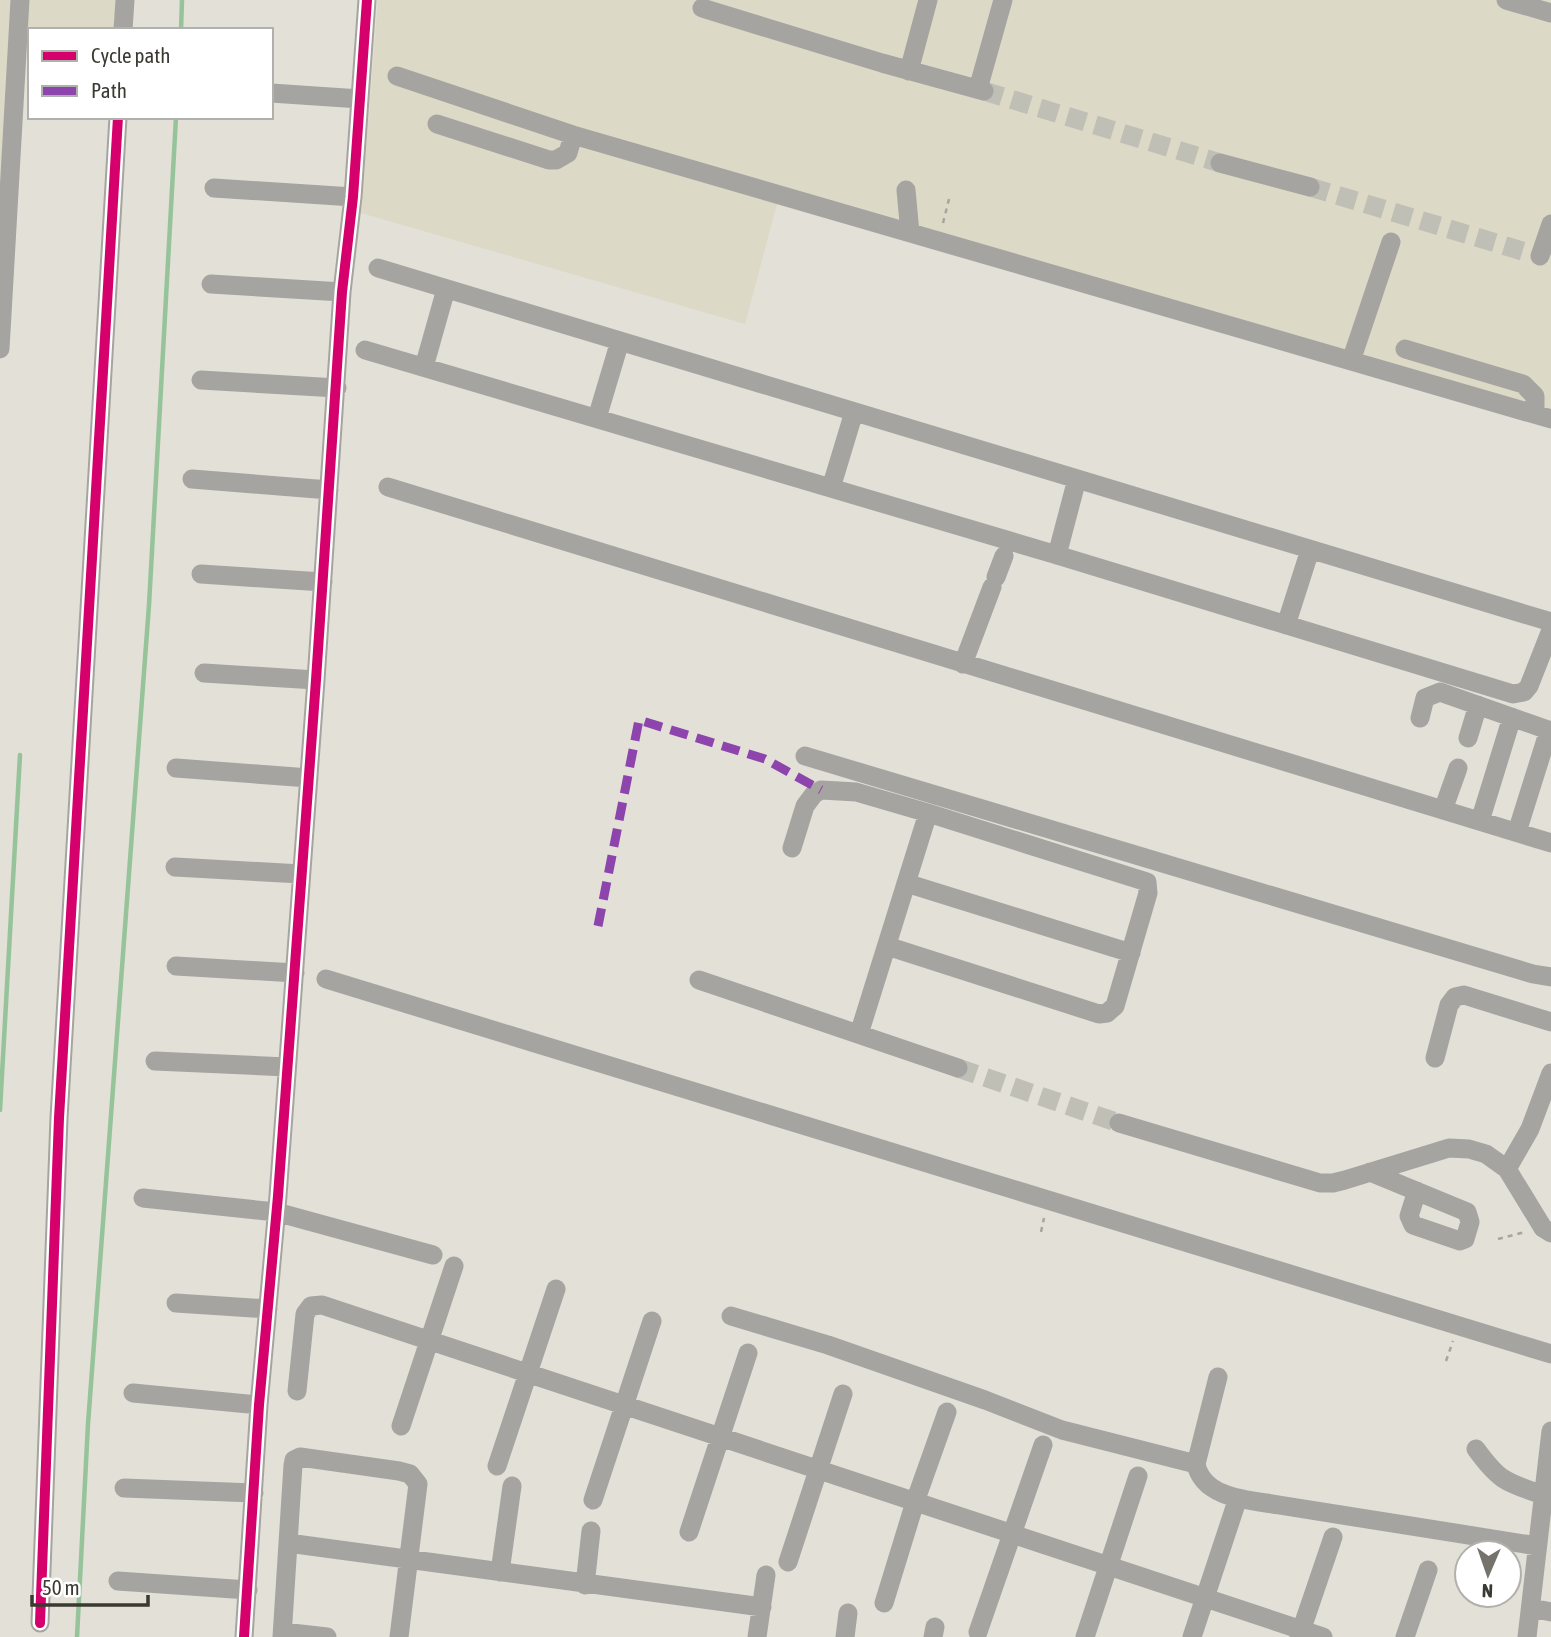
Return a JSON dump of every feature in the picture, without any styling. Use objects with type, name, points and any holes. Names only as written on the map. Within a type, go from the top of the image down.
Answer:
[{"type":"street","points":[[0,349],[5,169],[20,0]]},
{"type":"street","points":[[123,28],[125,0]]},
{"type":"street","points":[[244,1637],[259,1405],[295,973],[342,292],[353,197],[367,0]]},
{"type":"street","points":[[909,71],[928,0]]},
{"type":"street","points":[[702,8],[981,90],[1003,0]]},
{"type":"street","points":[[1506,0],[1551,13]]},
{"type":"street","points":[[397,76],[573,135],[1543,417]]},
{"type":"street","points":[[273,93],[360,99]]},
{"type":"street","points":[[40,1623],[59,1128],[118,119]]},
{"type":"street","points":[[437,124],[549,160],[556,160],[568,153],[573,135]]},
{"type":"street","points":[[1220,163],[1310,187]]},
{"type":"street","points":[[214,188],[353,197]]},
{"type":"street","points":[[906,190],[910,233]]},
{"type":"street","points":[[1351,361],[1391,242]]},
{"type":"street","points":[[378,268],[1551,622]]},
{"type":"street","points":[[211,284],[342,292]]},
{"type":"street","points":[[424,367],[446,289]]},
{"type":"street","points":[[597,418],[620,341]]},
{"type":"street","points":[[1405,349],[1523,384],[1535,396],[1543,417]]},
{"type":"street","points":[[365,350],[1057,555],[1513,694],[1524,692],[1530,686],[1551,630]]},
{"type":"street","points":[[201,380],[337,388]]},
{"type":"street","points":[[831,488],[854,412]]},
{"type":"street","points":[[191,479],[329,490]]},
{"type":"street","points":[[1057,555],[1077,479]]},
{"type":"street","points":[[388,487],[1551,843]]},
{"type":"street","points":[[1286,625],[1310,550]]},
{"type":"street","points":[[962,664],[1004,556]]},
{"type":"street","points":[[201,574],[323,582]]},
{"type":"street","points":[[204,673],[316,680]]},
{"type":"street","points":[[1420,718],[1425,698],[1440,692],[1550,731],[1517,832]]},
{"type":"street","points":[[1468,738],[1478,705]]},
{"type":"street","points":[[1480,821],[1512,718]]},
{"type":"street","points":[[805,756],[1533,974],[1551,977]]},
{"type":"street","points":[[176,768],[309,778]]},
{"type":"street","points":[[1443,810],[1458,768]]},
{"type":"street","points":[[792,848],[805,806],[814,794],[821,790],[856,792],[1147,882],[1149,893],[1115,1006],[1107,1013],[1099,1014],[887,946]]},
{"type":"street","points":[[859,1034],[928,813]]},
{"type":"street","points":[[175,867],[301,874]]},
{"type":"street","points":[[906,884],[1130,953]]},
{"type":"street","points":[[176,966],[295,973]]},
{"type":"street","points":[[326,979],[1551,1354]]},
{"type":"street","points":[[699,980],[958,1068]]},
{"type":"street","points":[[1435,1058],[1449,1005],[1455,997],[1464,995],[1551,1022]]},
{"type":"street","points":[[155,1061],[287,1067]]},
{"type":"street","points":[[1507,1170],[1530,1129],[1551,1073]]},
{"type":"street","points":[[1119,1123],[1320,1183],[1332,1183],[1448,1148],[1469,1149],[1486,1154],[1507,1170],[1547,1230]]},
{"type":"street","points":[[1370,1172],[1417,1191]]},
{"type":"street","points":[[143,1198],[276,1212],[433,1255]]},
{"type":"street","points":[[401,1426],[454,1266]]},
{"type":"street","points":[[497,1466],[556,1289]]},
{"type":"street","points":[[176,1303],[268,1309]]},
{"type":"street","points":[[297,1391],[305,1314],[311,1306],[322,1305],[1204,1598],[1300,1633],[1323,1637]]},
{"type":"street","points":[[731,1316],[828,1345],[1062,1430],[1196,1464]]},
{"type":"street","points":[[593,1500],[652,1321]]},
{"type":"street","points":[[689,1532],[748,1353]]},
{"type":"street","points":[[1219,1377],[1196,1464],[1198,1474],[1206,1484],[1217,1491],[1237,1497],[1542,1549]]},
{"type":"street","points":[[133,1394],[259,1405]]},
{"type":"street","points":[[788,1562],[843,1394]]},
{"type":"street","points":[[884,1603],[915,1502],[947,1412]]},
{"type":"street","points":[[1527,1637],[1542,1549],[1544,1495],[1551,1431]]},
{"type":"street","points":[[978,1632],[1043,1444]]},
{"type":"street","points":[[1476,1449],[1493,1472],[1507,1483],[1544,1495]]},
{"type":"street","points":[[327,1637],[282,1634],[293,1465],[294,1460],[300,1457],[399,1471],[414,1478],[418,1484],[399,1637]]},
{"type":"street","points":[[1085,1637],[1138,1476]]},
{"type":"street","points":[[500,1572],[512,1486]]},
{"type":"street","points":[[124,1488],[254,1493]]},
{"type":"street","points":[[1192,1637],[1235,1507]]},
{"type":"street","points":[[586,1585],[591,1531]]},
{"type":"street","points":[[1300,1633],[1333,1537]]},
{"type":"street","points":[[289,1543],[762,1607]]},
{"type":"street","points":[[1405,1637],[1428,1570]]},
{"type":"street","points":[[757,1637],[766,1575]]},
{"type":"street","points":[[118,1581],[248,1590]]},
{"type":"street","points":[[1531,1608],[1551,1612]]},
{"type":"street","points":[[845,1637],[848,1613]]},
{"type":"path","points":[[938,242],[949,199]]},
{"type":"path","points":[[1498,1239],[1547,1230]]},
{"type":"shaded area","points":[[0,0],[125,0],[123,28],[28,28],[28,45],[8,44],[0,178]]},
{"type":"shaded area","points":[[378,0],[1551,0],[1551,425],[779,196],[745,324],[361,213]]},
{"type":"waterway","points":[[181,28],[182,0]]},
{"type":"waterway","points":[[77,1637],[88,1424],[149,605],[176,119]]},
{"type":"waterway","points":[[0,1110],[20,755]]},
{"type":"tunnel","points":[[984,91],[1220,163]]},
{"type":"tunnel","points":[[1310,187],[1529,253]]},
{"type":"tunnel","points":[[958,1068],[1119,1123]]},
{"type":"marked path","points":[[598,926],[639,720],[765,759],[821,790]]},
{"type":"cycle path","points":[[244,1637],[259,1405],[278,1196],[316,680],[342,292],[353,197],[367,0]]},
{"type":"cycle path","points":[[40,1623],[59,1118],[118,119]]}]
